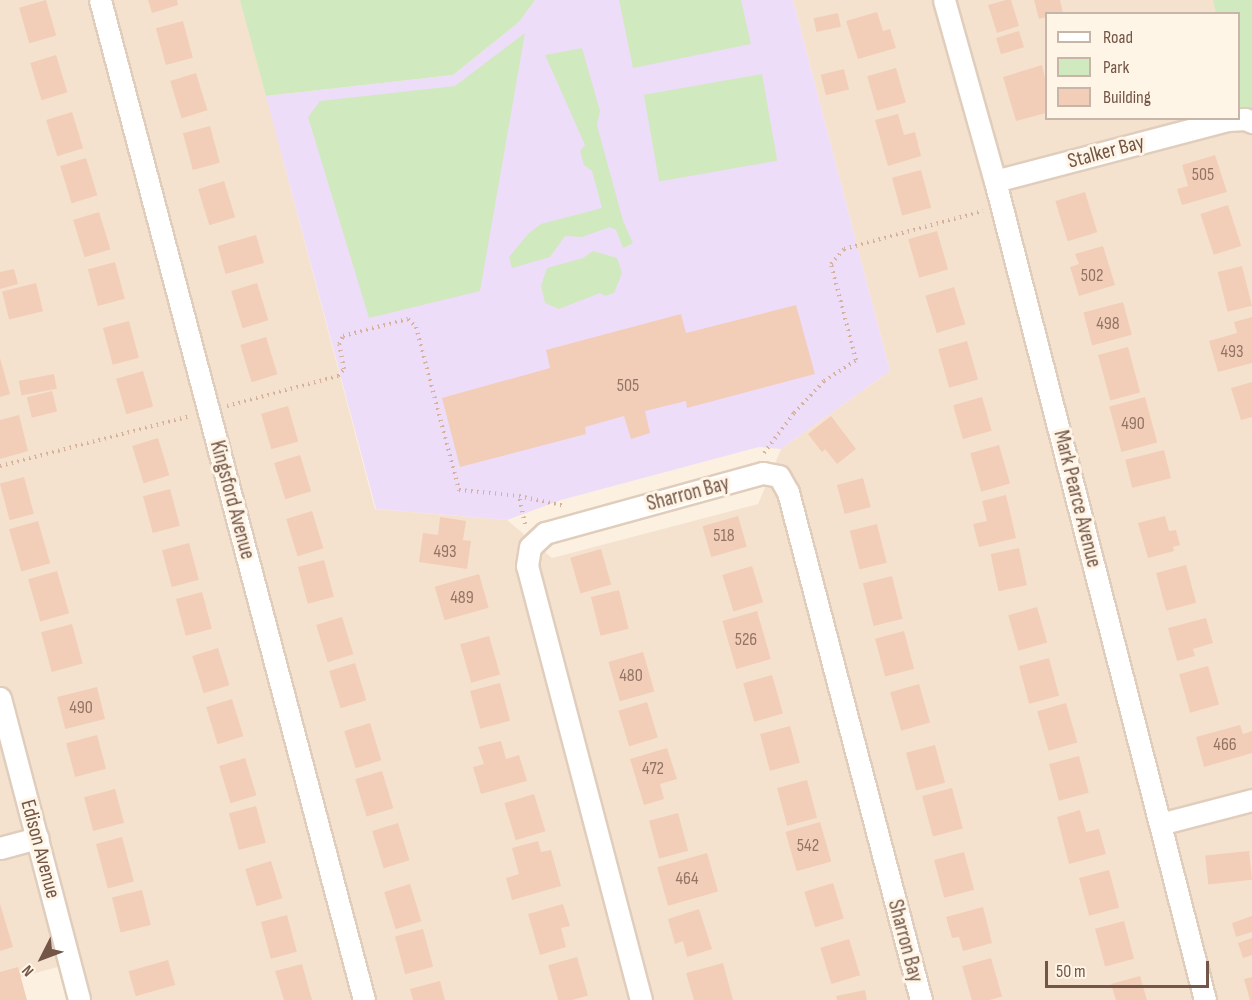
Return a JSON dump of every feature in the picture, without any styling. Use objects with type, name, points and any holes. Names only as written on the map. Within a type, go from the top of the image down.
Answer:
[{"type":"street","name":"Kingsford Avenue","points":[[100,0],[364,1000]]},
{"type":"street","name":"Mark Pearce Avenue","points":[[944,0],[995,181],[1205,1000]]},
{"type":"street","name":"Stalker Bay","points":[[995,181],[1228,120]]},
{"type":"street","name":"Sharron Bay","points":[[640,1000],[527,566],[530,547],[545,533],[759,475],[779,476],[788,492],[921,1000]]},
{"type":"street","name":"Edison Avenue","points":[[0,698],[79,1000]]},
{"type":"street","points":[[1160,824],[1252,800]]},
{"type":"street","points":[[0,848],[38,837]]},
{"type":"path","points":[[759,475],[763,454],[794,413],[824,381],[856,360],[831,264],[844,249],[1001,207]]},
{"type":"path","points":[[0,466],[338,376],[344,369],[339,344],[343,336],[408,319],[416,327],[459,490],[519,496]]},
{"type":"shaded area","points":[[0,0],[241,0],[375,509],[507,520],[552,558],[758,504],[781,449],[890,371],[793,0],[1252,0],[1252,1000],[82,1000],[72,963],[0,983]]},
{"type":"shaded area","points":[[535,0],[793,0],[890,371],[781,449],[759,447],[561,500],[507,520],[376,509],[266,96],[453,75],[519,22]]},
{"type":"green space","points":[[240,0],[535,0],[519,22],[453,75],[266,96]]},
{"type":"green space","points":[[619,0],[741,0],[751,44],[633,68]]},
{"type":"green space","points":[[1213,0],[1252,0],[1252,112],[1240,107],[1240,12],[1216,12]]},
{"type":"green space","points":[[525,33],[480,291],[369,318],[308,117],[320,101],[455,86]]},
{"type":"green space","points":[[582,48],[600,111],[597,125],[623,221],[633,243],[623,248],[616,230],[610,227],[582,237],[565,236],[550,257],[512,268],[509,257],[529,233],[541,224],[602,208],[592,171],[584,165],[580,151],[585,145],[545,55]]},
{"type":"green space","points":[[762,74],[777,161],[659,182],[644,95]]},
{"type":"green space","points":[[593,251],[617,258],[622,273],[614,293],[605,296],[600,293],[559,309],[545,303],[541,286],[547,268],[583,258]]},
{"type":"building","points":[[46,0],[56,36],[29,43],[19,8]]},
{"type":"building","points":[[148,0],[177,0],[178,5],[152,13]]},
{"type":"building","points":[[1011,0],[1019,26],[997,33],[988,5]]},
{"type":"building","points":[[1034,0],[1060,0],[1063,12],[1045,12],[1045,17],[1039,19]]},
{"type":"building","points":[[877,12],[883,31],[890,29],[896,48],[858,59],[846,21]]},
{"type":"building","points":[[838,13],[841,27],[816,32],[814,18]]},
{"type":"building","points":[[183,21],[193,58],[166,65],[156,28]]},
{"type":"building","points":[[1019,31],[1024,47],[1001,54],[996,38]]},
{"type":"building","points":[[56,55],[67,92],[42,100],[30,63]]},
{"type":"building","points":[[1042,65],[1045,78],[1045,113],[1016,121],[1003,77]]},
{"type":"building","points":[[896,68],[906,103],[877,111],[867,76]]},
{"type":"building","points":[[844,69],[849,89],[826,95],[821,75]]},
{"type":"building","points":[[196,73],[207,110],[182,118],[170,81]]},
{"type":"building","points":[[72,112],[83,148],[57,156],[46,120]]},
{"type":"building","points":[[898,114],[904,135],[915,132],[921,156],[888,166],[875,120]]},
{"type":"building","points":[[210,126],[220,163],[193,170],[183,133]]},
{"type":"building","points":[[1215,155],[1227,192],[1182,205],[1177,189],[1188,186],[1182,165]]},
{"type":"building","points":[[86,158],[97,195],[72,203],[60,166]]},
{"type":"building","points":[[921,170],[931,208],[902,215],[892,178]]},
{"type":"building","points":[[224,181],[235,217],[209,225],[198,189]]},
{"type":"building","points":[[1085,192],[1097,232],[1068,241],[1055,201]]},
{"type":"building","points":[[1228,205],[1241,246],[1214,255],[1200,214]]},
{"type":"building","points":[[99,212],[110,249],[85,257],[73,220]]},
{"type":"building","points":[[937,231],[948,269],[919,278],[908,239]]},
{"type":"building","points":[[256,235],[264,263],[226,274],[218,246]]},
{"type":"building","points":[[1103,246],[1115,285],[1079,296],[1070,267],[1079,264],[1075,254]]},
{"type":"building","points":[[115,262],[125,299],[98,306],[88,269]]},
{"type":"building","points":[[1242,266],[1252,306],[1228,312],[1218,272]]},
{"type":"building","points":[[14,269],[18,284],[0,289],[0,272]]},
{"type":"building","points":[[36,283],[43,311],[9,320],[2,291]]},
{"type":"building","points":[[257,283],[268,320],[243,328],[231,291]]},
{"type":"building","points":[[954,287],[965,324],[937,333],[925,296]]},
{"type":"building","points":[[1123,302],[1132,335],[1092,345],[1083,313]]},
{"type":"building","points":[[796,305],[815,374],[687,408],[686,401],[645,411],[650,433],[631,439],[624,416],[585,427],[586,434],[460,467],[442,398],[550,368],[546,350],[681,314],[686,333]]},
{"type":"building","points":[[1252,317],[1252,363],[1218,372],[1209,341],[1237,333],[1234,322]]},
{"type":"building","points":[[129,321],[139,358],[113,365],[103,328]]},
{"type":"building","points":[[266,337],[277,374],[252,382],[240,345]]},
{"type":"building","points":[[967,341],[978,379],[949,388],[938,349]]},
{"type":"building","points":[[1128,347],[1140,392],[1110,400],[1098,355]]},
{"type":"building","points":[[0,358],[10,394],[0,397]]},
{"type":"building","points":[[143,371],[153,407],[126,414],[116,379]]},
{"type":"building","points":[[54,374],[57,389],[22,396],[19,381]]},
{"type":"building","points":[[1252,382],[1252,417],[1241,420],[1231,388]]},
{"type":"building","points":[[52,391],[57,411],[32,418],[27,397]]},
{"type":"building","points":[[982,397],[992,431],[963,439],[953,405]]},
{"type":"building","points":[[1145,397],[1157,442],[1121,452],[1109,407]]},
{"type":"building","points":[[288,406],[298,442],[271,449],[261,414]]},
{"type":"building","points":[[19,415],[28,451],[0,459],[0,420]]},
{"type":"building","points":[[831,416],[856,449],[837,464],[825,449],[822,452],[808,434]]},
{"type":"building","points":[[158,438],[169,475],[144,483],[132,446]]},
{"type":"building","points":[[999,445],[1010,483],[981,492],[970,453]]},
{"type":"building","points":[[1164,450],[1171,478],[1132,488],[1125,460]]},
{"type":"building","points":[[300,455],[311,491],[285,499],[274,463]]},
{"type":"building","points":[[24,477],[34,514],[10,520],[0,483]]},
{"type":"building","points":[[863,478],[871,507],[845,514],[837,485]]},
{"type":"building","points":[[170,489],[180,526],[153,533],[143,496]]},
{"type":"building","points":[[1006,495],[1016,538],[979,547],[973,524],[987,521],[982,501]]},
{"type":"building","points":[[312,511],[323,548],[298,556],[286,519]]},
{"type":"building","points":[[738,516],[747,547],[711,557],[702,526]]},
{"type":"building","points":[[1165,516],[1169,531],[1176,530],[1180,545],[1173,547],[1174,551],[1148,558],[1138,523]]},
{"type":"building","points":[[440,517],[466,521],[463,540],[471,541],[467,569],[419,562],[423,533],[438,535]]},
{"type":"building","points":[[38,521],[50,563],[21,572],[9,529]]},
{"type":"building","points":[[877,524],[887,563],[860,570],[850,531]]},
{"type":"building","points":[[189,543],[199,580],[172,587],[162,550]]},
{"type":"building","points":[[1019,548],[1027,585],[999,591],[991,554]]},
{"type":"building","points":[[601,549],[611,585],[580,593],[570,558]]},
{"type":"building","points":[[324,560],[334,597],[308,604],[298,567]]},
{"type":"building","points":[[1186,565],[1196,603],[1166,611],[1156,573]]},
{"type":"building","points":[[752,566],[763,602],[733,611],[722,575]]},
{"type":"building","points":[[57,571],[69,613],[40,622],[28,579]]},
{"type":"building","points":[[479,574],[489,608],[444,620],[435,587]]},
{"type":"building","points":[[892,576],[903,619],[874,626],[863,583]]},
{"type":"building","points":[[619,590],[629,629],[601,636],[591,597]]},
{"type":"building","points":[[202,592],[212,629],[186,636],[176,599]]},
{"type":"building","points":[[1037,607],[1047,643],[1018,651],[1008,615]]},
{"type":"building","points":[[757,611],[771,659],[736,669],[722,621]]},
{"type":"building","points":[[342,617],[353,654],[328,662],[316,625]]},
{"type":"building","points":[[1206,618],[1213,643],[1193,649],[1195,656],[1177,661],[1168,628]]},
{"type":"building","points":[[72,624],[83,664],[52,672],[41,632]]},
{"type":"building","points":[[904,631],[914,669],[885,676],[875,639]]},
{"type":"building","points":[[489,636],[500,674],[471,683],[460,644]]},
{"type":"building","points":[[218,648],[229,685],[204,693],[192,656]]},
{"type":"building","points":[[643,652],[654,691],[620,701],[608,662]]},
{"type":"building","points":[[1049,658],[1059,696],[1029,704],[1019,666]]},
{"type":"building","points":[[355,663],[366,700],[341,708],[329,671]]},
{"type":"building","points":[[1208,666],[1219,704],[1190,713],[1179,674]]},
{"type":"building","points":[[772,675],[783,713],[754,722],[743,683]]},
{"type":"building","points":[[500,683],[510,721],[480,729],[470,691]]},
{"type":"building","points":[[919,684],[930,722],[901,731],[890,692]]},
{"type":"building","points":[[97,687],[105,719],[65,729],[57,697]]},
{"type":"building","points":[[232,699],[243,736],[218,744],[206,707]]},
{"type":"building","points":[[647,702],[658,737],[629,746],[618,711]]},
{"type":"building","points":[[1066,703],[1077,742],[1048,751],[1037,711]]},
{"type":"building","points":[[370,723],[381,760],[356,768],[344,731]]},
{"type":"building","points":[[1240,725],[1243,734],[1252,731],[1252,753],[1204,767],[1196,737]]},
{"type":"building","points":[[790,726],[800,763],[770,771],[760,734]]},
{"type":"building","points":[[97,735],[106,769],[75,777],[66,743]]},
{"type":"building","points":[[501,741],[506,759],[519,755],[527,781],[481,794],[473,767],[484,764],[478,747]]},
{"type":"building","points":[[935,745],[945,783],[916,790],[906,753]]},
{"type":"building","points":[[667,748],[677,779],[660,784],[664,799],[644,805],[630,759]]},
{"type":"building","points":[[1079,756],[1089,793],[1059,801],[1049,764]]},
{"type":"building","points":[[245,758],[256,795],[231,803],[219,766]]},
{"type":"building","points":[[382,771],[393,808],[367,816],[355,779]]},
{"type":"building","points":[[807,780],[817,818],[787,826],[777,788]]},
{"type":"building","points":[[952,788],[963,829],[933,837],[922,796]]},
{"type":"building","points":[[115,789],[124,823],[93,831],[84,797]]},
{"type":"building","points":[[534,794],[545,831],[516,840],[504,803]]},
{"type":"building","points":[[256,806],[266,843],[239,850],[229,813]]},
{"type":"building","points":[[1080,810],[1086,832],[1099,829],[1106,854],[1069,864],[1057,817]]},
{"type":"building","points":[[678,813],[688,851],[659,858],[649,821]]},
{"type":"building","points":[[820,822],[831,861],[797,871],[785,832]]},
{"type":"building","points":[[398,823],[409,860],[384,868],[372,831]]},
{"type":"building","points":[[122,837],[134,881],[108,888],[96,844]]},
{"type":"building","points":[[538,841],[541,852],[551,850],[561,886],[512,900],[506,878],[519,874],[512,848]]},
{"type":"building","points":[[1249,851],[1252,880],[1208,884],[1205,856]]},
{"type":"building","points":[[964,852],[974,890],[944,898],[934,860]]},
{"type":"building","points":[[707,853],[718,891],[668,906],[657,867]]},
{"type":"building","points":[[271,861],[282,898],[257,906],[245,869]]},
{"type":"building","points":[[1109,870],[1119,908],[1089,916],[1079,878]]},
{"type":"building","points":[[833,883],[844,918],[815,927],[804,892]]},
{"type":"building","points":[[410,884],[421,921],[396,929],[384,892]]},
{"type":"building","points":[[142,890],[151,925],[121,932],[112,897]]},
{"type":"building","points":[[0,904],[13,947],[0,951]]},
{"type":"building","points":[[563,904],[570,926],[561,928],[566,947],[540,955],[528,914]]},
{"type":"building","points":[[983,907],[992,943],[963,951],[959,937],[952,938],[946,917]]},
{"type":"building","points":[[699,909],[712,949],[687,957],[683,941],[675,944],[668,919]]},
{"type":"building","points":[[287,915],[297,952],[271,959],[261,922]]},
{"type":"building","points":[[1252,916],[1252,932],[1236,937],[1232,923]]},
{"type":"building","points":[[1124,921],[1134,959],[1105,966],[1095,929]]},
{"type":"building","points":[[423,929],[433,967],[405,974],[395,937]]},
{"type":"building","points":[[1252,938],[1252,955],[1243,958],[1238,943]]},
{"type":"building","points":[[849,939],[860,975],[831,984],[820,948]]},
{"type":"building","points":[[577,957],[588,995],[572,1000],[558,1000],[548,965]]},
{"type":"building","points":[[991,958],[1002,996],[990,1000],[972,1000],[962,966]]},
{"type":"building","points":[[168,960],[175,985],[136,996],[129,971]]},
{"type":"building","points":[[723,963],[733,1000],[694,1000],[686,973]]},
{"type":"building","points":[[302,964],[312,1000],[284,1000],[275,971]]},
{"type":"building","points":[[18,967],[27,1000],[0,1000],[0,972]]},
{"type":"building","points":[[1140,976],[1147,1000],[1116,1000],[1111,984]]},
{"type":"building","points":[[1252,977],[1252,1000],[1250,1000],[1244,979]]},
{"type":"building","points":[[440,981],[445,1000],[413,1000],[410,989]]},
{"type":"building","points":[[865,990],[867,1000],[837,1000],[836,996]]}]
